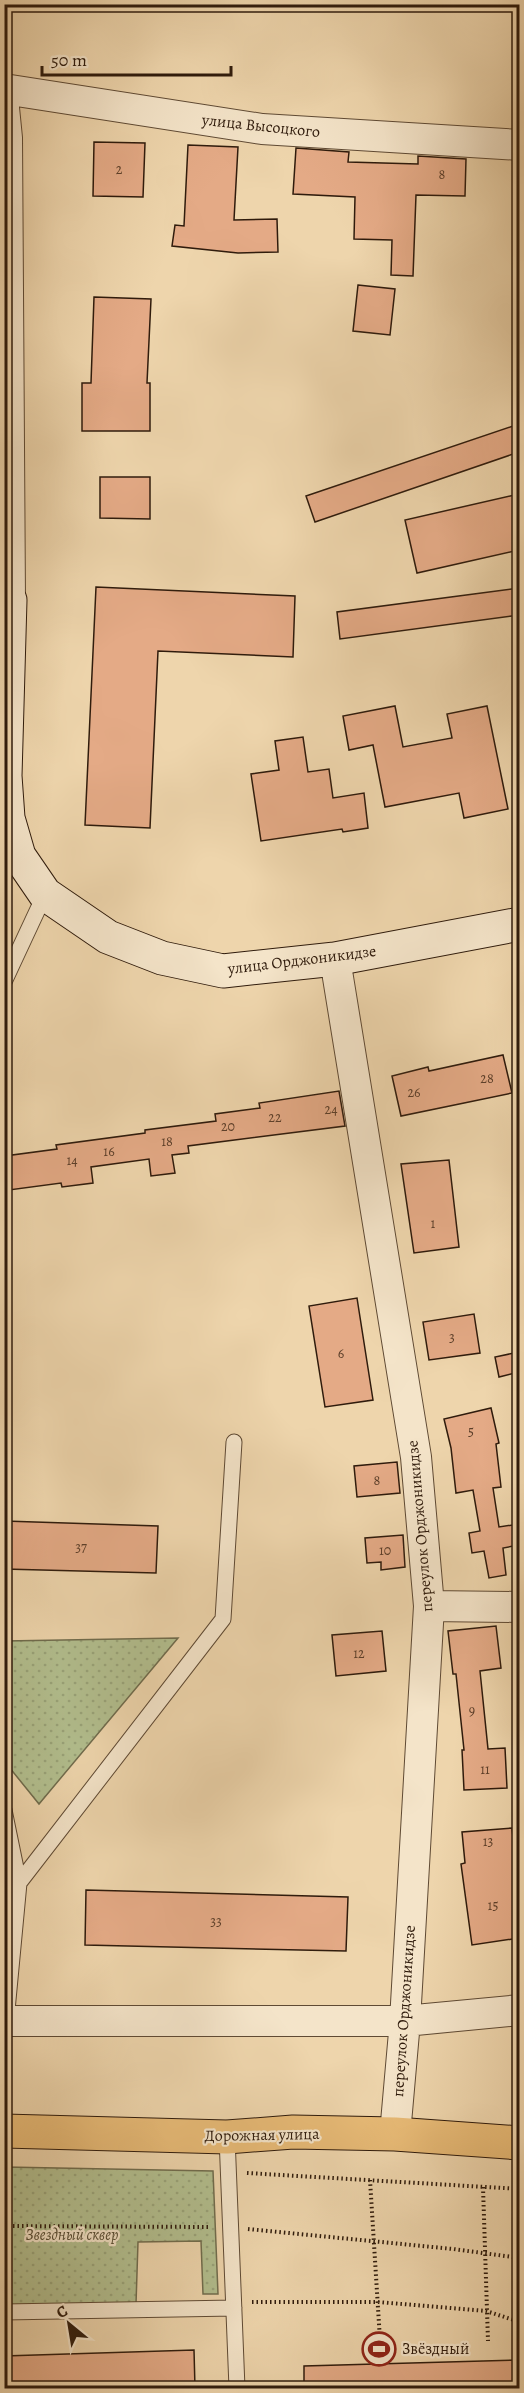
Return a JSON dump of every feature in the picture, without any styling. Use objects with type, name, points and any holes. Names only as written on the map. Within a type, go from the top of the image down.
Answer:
[{"type":"main road","name":"улица Орджоникидзе","points":[[7,600],[5,776],[9,818],[19,856],[45,894],[108,936],[162,958],[223,971],[335,958],[519,924]]},
{"type":"main road","name":"Дорожная улица","points":[[4,2131],[227,2137],[293,2132],[394,2134],[519,2143]]},
{"type":"street","name":"улица Высоцкого","points":[[4,89],[262,129],[519,145]]},
{"type":"street","points":[[4,108],[6,138],[7,600]]},
{"type":"street","name":"переулок Орджоникидзе","points":[[335,958],[416,1457],[429,1606],[405,2021],[394,2134]]},
{"type":"street","points":[[429,1606],[519,1607]]},
{"type":"street","points":[[5,2021],[405,2021],[519,2010]]},
{"type":"lane","points":[[4,982],[45,894]]},
{"type":"lane","points":[[19,1883],[223,1619],[234,1442]]},
{"type":"lane","points":[[4,1810],[19,1883],[5,2021]]},
{"type":"lane","points":[[227,2137],[231,2228],[240,2305],[237,2388]]},
{"type":"lane","points":[[4,2312],[240,2305]]},
{"type":"path","points":[[229,2171],[519,2189]]},
{"type":"path","points":[[370,2180],[380,2340]]},
{"type":"path","points":[[483,2187],[488,2341]]},
{"type":"path","points":[[4,2226],[231,2228],[374,2240],[519,2258]]},
{"type":"path","points":[[240,2305],[378,2302],[486,2311],[519,2322]]},
{"type":"green space","points":[[178,1638],[39,1804],[5,1762],[5,1641]]},
{"type":"green space","name":"Звездный сквер","points":[[5,2167],[213,2171],[218,2294],[203,2294],[201,2241],[138,2242],[136,2304],[5,2305]]},
{"type":"building","points":[[94,142],[145,143],[143,197],[93,196]]},
{"type":"building","points":[[188,145],[238,147],[234,220],[277,219],[278,252],[238,253],[172,246],[175,225],[184,226]]},
{"type":"building","points":[[296,148],[349,152],[348,162],[418,164],[418,156],[466,159],[465,196],[416,195],[413,276],[391,275],[392,240],[354,239],[355,197],[293,194]]},
{"type":"building","points":[[358,285],[395,289],[390,335],[353,331]]},
{"type":"building","points":[[94,297],[151,299],[147,383],[150,383],[150,431],[82,431],[82,383],[91,383]]},
{"type":"building","points":[[519,424],[519,452],[315,522],[306,496]]},
{"type":"building","points":[[100,477],[150,477],[150,519],[100,518]]},
{"type":"building","points":[[519,494],[519,550],[417,573],[405,520]]},
{"type":"building","points":[[96,587],[295,596],[293,657],[158,651],[150,828],[85,825]]},
{"type":"building","points":[[519,588],[519,615],[340,639],[337,612]]},
{"type":"building","points":[[395,706],[403,747],[452,738],[447,714],[487,706],[508,809],[464,818],[459,793],[385,807],[373,745],[349,750],[343,716]]},
{"type":"building","points":[[303,737],[308,772],[329,769],[333,798],[364,793],[368,828],[343,832],[342,829],[261,841],[251,774],[279,770],[275,741]]},
{"type":"building","points":[[503,1055],[512,1093],[401,1116],[392,1076],[428,1067],[429,1071]]},
{"type":"building","points":[[339,1091],[345,1126],[188,1146],[189,1153],[172,1155],[175,1173],[151,1176],[149,1159],[91,1167],[93,1183],[62,1187],[61,1183],[9,1190],[5,1156],[57,1149],[56,1145],[145,1133],[145,1130],[216,1121],[215,1114],[260,1108],[259,1103]]},
{"type":"building","points":[[449,1160],[459,1247],[414,1253],[401,1164]]},
{"type":"building","points":[[357,1298],[373,1400],[325,1407],[309,1306]]},
{"type":"building","points":[[474,1314],[480,1353],[429,1360],[423,1322]]},
{"type":"building","points":[[519,1352],[519,1372],[499,1377],[495,1357]]},
{"type":"building","points":[[491,1408],[499,1443],[496,1444],[501,1487],[493,1488],[499,1527],[519,1524],[519,1545],[503,1548],[506,1575],[489,1578],[484,1551],[472,1553],[469,1533],[480,1531],[473,1490],[456,1493],[451,1448],[444,1419]]},
{"type":"building","points":[[397,1462],[400,1493],[357,1497],[354,1466]]},
{"type":"building","points":[[4,1521],[158,1526],[156,1573],[4,1569]]},
{"type":"building","points":[[403,1535],[405,1567],[381,1570],[381,1562],[367,1563],[365,1538]]},
{"type":"building","points":[[496,1626],[501,1668],[480,1671],[488,1749],[505,1748],[507,1788],[464,1790],[462,1750],[464,1750],[456,1674],[453,1674],[448,1631]]},
{"type":"building","points":[[382,1631],[386,1671],[336,1676],[332,1635]]},
{"type":"building","points":[[512,1828],[519,1872],[519,1938],[472,1945],[461,1864],[465,1863],[462,1832]]},
{"type":"building","points":[[86,1890],[348,1897],[346,1951],[85,1945]]},
{"type":"building","points":[[194,2350],[195,2388],[4,2388],[4,2356]]},
{"type":"building","points":[[519,2360],[519,2388],[304,2388],[304,2366]]},
{"type":"place","name":"Звёздный","points":[[379,2349]]}]
